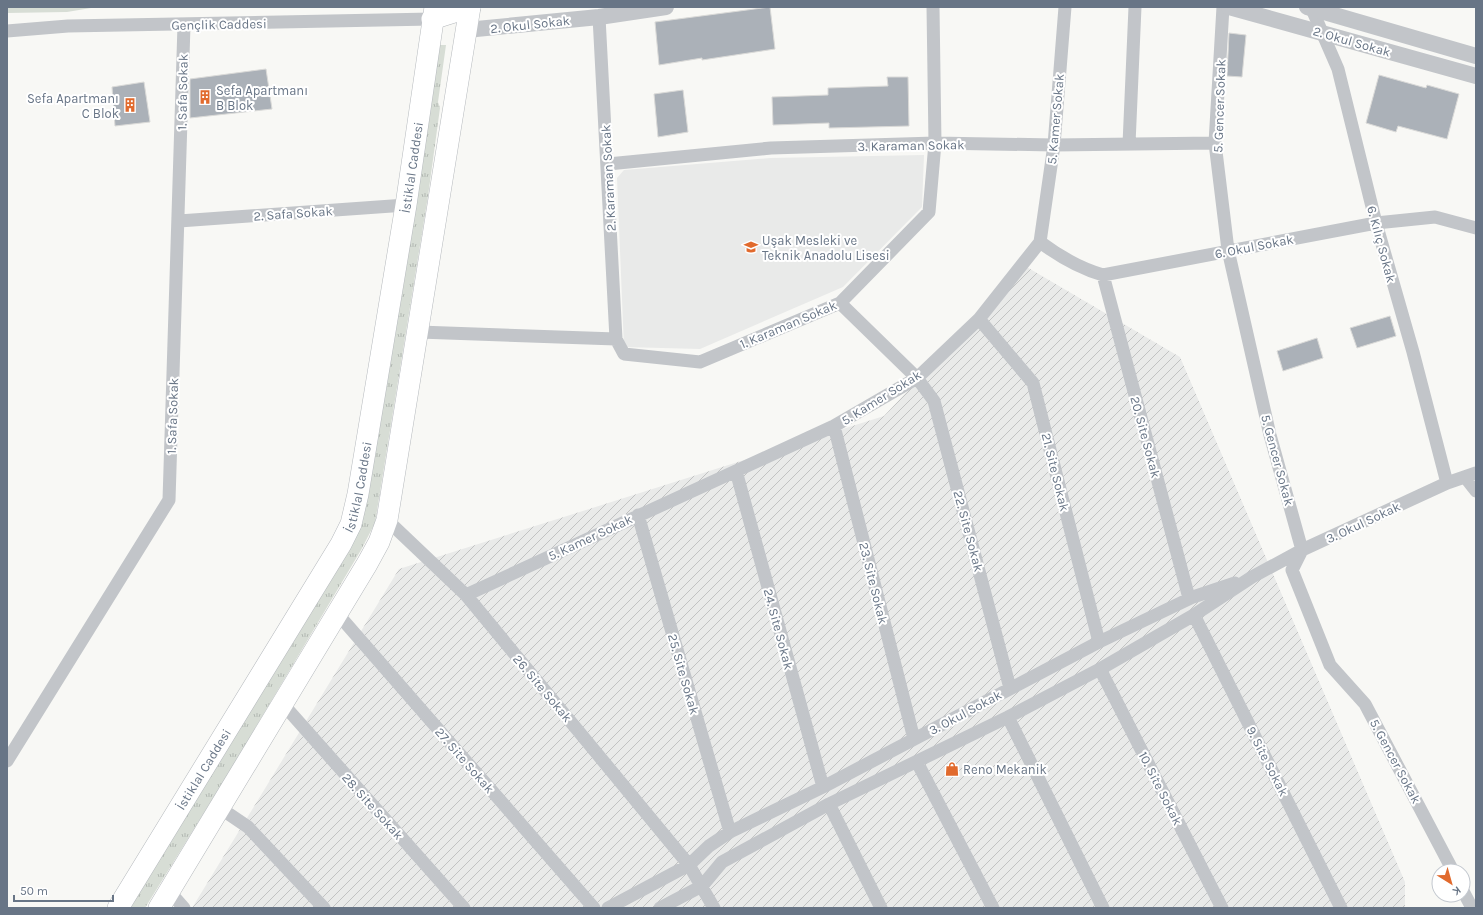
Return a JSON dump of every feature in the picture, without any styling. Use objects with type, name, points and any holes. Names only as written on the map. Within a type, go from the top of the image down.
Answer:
[{"type":"main road","points":[[164,900],[379,542],[387,520],[419,332],[470,7],[433,13]]},
{"type":"main road","points":[[433,13],[466,30]]},
{"type":"main road","name":"İstiklal Caddesi","points":[[118,908],[341,544],[351,524],[358,494],[406,205],[433,13]]},
{"type":"street","name":"2. Okul Sokak","points":[[466,30],[598,12],[666,7]]},
{"type":"street","name":"1. Karaman Sokak","points":[[616,339],[624,354],[700,362],[840,303],[928,212],[935,143],[933,7]]},
{"type":"street","name":"5. Kamer Sokak","points":[[466,595],[834,426],[918,378],[979,319],[1040,242],[1054,145],[1065,7]]},
{"type":"street","points":[[1129,144],[1135,7]]},
{"type":"street","name":"5. Gencer Sokak","points":[[1223,7],[1215,142],[1228,250],[1270,435],[1302,550],[1292,570],[1330,665],[1365,704],[1449,863]]},
{"type":"street","name":"2. Okul Sokak","points":[[1229,7],[1476,76]]},
{"type":"street","name":"2. Okul Sokak","points":[[1310,7],[1476,56]]},
{"type":"street","name":"6. Kılıç Sokak","points":[[1310,7],[1338,69],[1376,223],[1413,352],[1447,483]]},
{"type":"street","name":"2. Karaman Sokak","points":[[598,12],[608,164],[616,339]]},
{"type":"street","name":"Gençlik Caddesi","points":[[7,31],[68,26],[184,24],[433,13]]},
{"type":"street","name":"1. Safa Sokak","points":[[7,761],[169,500],[179,221],[184,24]]},
{"type":"street","name":"3. Karaman Sokak","points":[[608,164],[771,148],[935,143],[1054,145],[1215,142]]},
{"type":"street","name":"2. Safa Sokak","points":[[179,221],[406,205]]},
{"type":"street","name":"6. Okul Sokak","points":[[1103,275],[1376,223],[1435,217],[1476,228]]},
{"type":"street","points":[[1040,242],[1060,257],[1090,271],[1103,275]]},
{"type":"street","name":"20. Site Sokak","points":[[1103,275],[1190,598]]},
{"type":"street","name":"22. Site Sokak","points":[[840,303],[918,378],[934,401],[1010,688]]},
{"type":"street","name":"21. Site Sokak","points":[[979,319],[1033,383],[1099,642]]},
{"type":"street","points":[[419,332],[616,339]]},
{"type":"street","name":"23. Site Sokak","points":[[834,426],[914,739]]},
{"type":"street","name":"24. Site Sokak","points":[[736,471],[822,788]]},
{"type":"street","points":[[1471,475],[1476,491]]},
{"type":"street","name":"3. Okul Sokak","points":[[702,886],[722,862],[828,804],[1008,717],[1100,669],[1194,615],[1252,577],[1302,550],[1447,483],[1471,475]]},
{"type":"street","name":"25. Site Sokak","points":[[638,515],[730,832]]},
{"type":"street","name":"26. Site Sokak","points":[[387,520],[466,595],[689,865],[714,908]]},
{"type":"street","name":"3. Okul Sokak","points":[[608,908],[689,865],[709,846],[730,832],[822,788],[1099,642],[1190,598],[1252,577]]},
{"type":"street","name":"27. Site Sokak","points":[[336,612],[594,908]]},
{"type":"street","name":"9. Site Sokak","points":[[1194,615],[1341,908]]},
{"type":"street","name":"10. Site Sokak","points":[[1100,669],[1222,908]]},
{"type":"street","name":"28. Site Sokak","points":[[282,703],[464,908]]},
{"type":"street","points":[[1008,717],[1103,908]]},
{"type":"street","points":[[917,762],[992,908]]},
{"type":"street","points":[[828,804],[881,908]]},
{"type":"street","points":[[220,808],[248,827],[324,908]]},
{"type":"street","points":[[660,908],[702,886]]},
{"type":"street","points":[[164,900],[184,908]]},
{"type":"shaded area","name":"Uşak Mesleki ve Teknik Anadolu Lisesi","points":[[924,155],[922,207],[843,287],[700,349],[624,347],[617,178],[624,170],[770,158]]},
{"type":"shaded area","points":[[1025,266],[1180,357],[1405,882],[1405,908],[192,908],[399,569],[884,416]]},
{"type":"green space","points":[[7,7],[97,7],[67,12],[7,13]]},
{"type":"green space","points":[[439,45],[446,45],[438,102],[440,108],[428,196],[375,523],[361,550],[228,774],[145,908],[129,908],[360,526],[364,513]]},
{"type":"building","points":[[770,7],[775,49],[659,65],[655,22]]},
{"type":"building","points":[[1229,33],[1246,35],[1242,77],[1227,76]]},
{"type":"building","points":[[266,69],[272,109],[190,118],[190,79]]},
{"type":"building","points":[[1379,75],[1426,88],[1427,85],[1459,94],[1447,139],[1398,126],[1396,132],[1366,123]]},
{"type":"building","points":[[887,77],[908,77],[909,126],[829,128],[829,123],[773,125],[772,97],[828,95],[828,88],[888,86]]},
{"type":"building","name":"Sefa Apartmanı C Blok","points":[[144,82],[150,122],[115,126],[112,87]]},
{"type":"building","points":[[683,90],[688,132],[658,137],[654,94]]},
{"type":"building","points":[[1390,316],[1396,336],[1357,348],[1350,328]]},
{"type":"building","points":[[1317,338],[1323,358],[1283,371],[1277,351]]},
{"type":"place","name":"Sefa Apartmanı B Blok","points":[[205,97]]},
{"type":"place","name":"Sefa Apartmanı C Blok","points":[[130,105]]},
{"type":"place","name":"Uşak Mesleki ve Teknik Anadolu Lisesi","points":[[751,247]]},
{"type":"place","name":"Reno Mekanik","points":[[952,769]]}]
